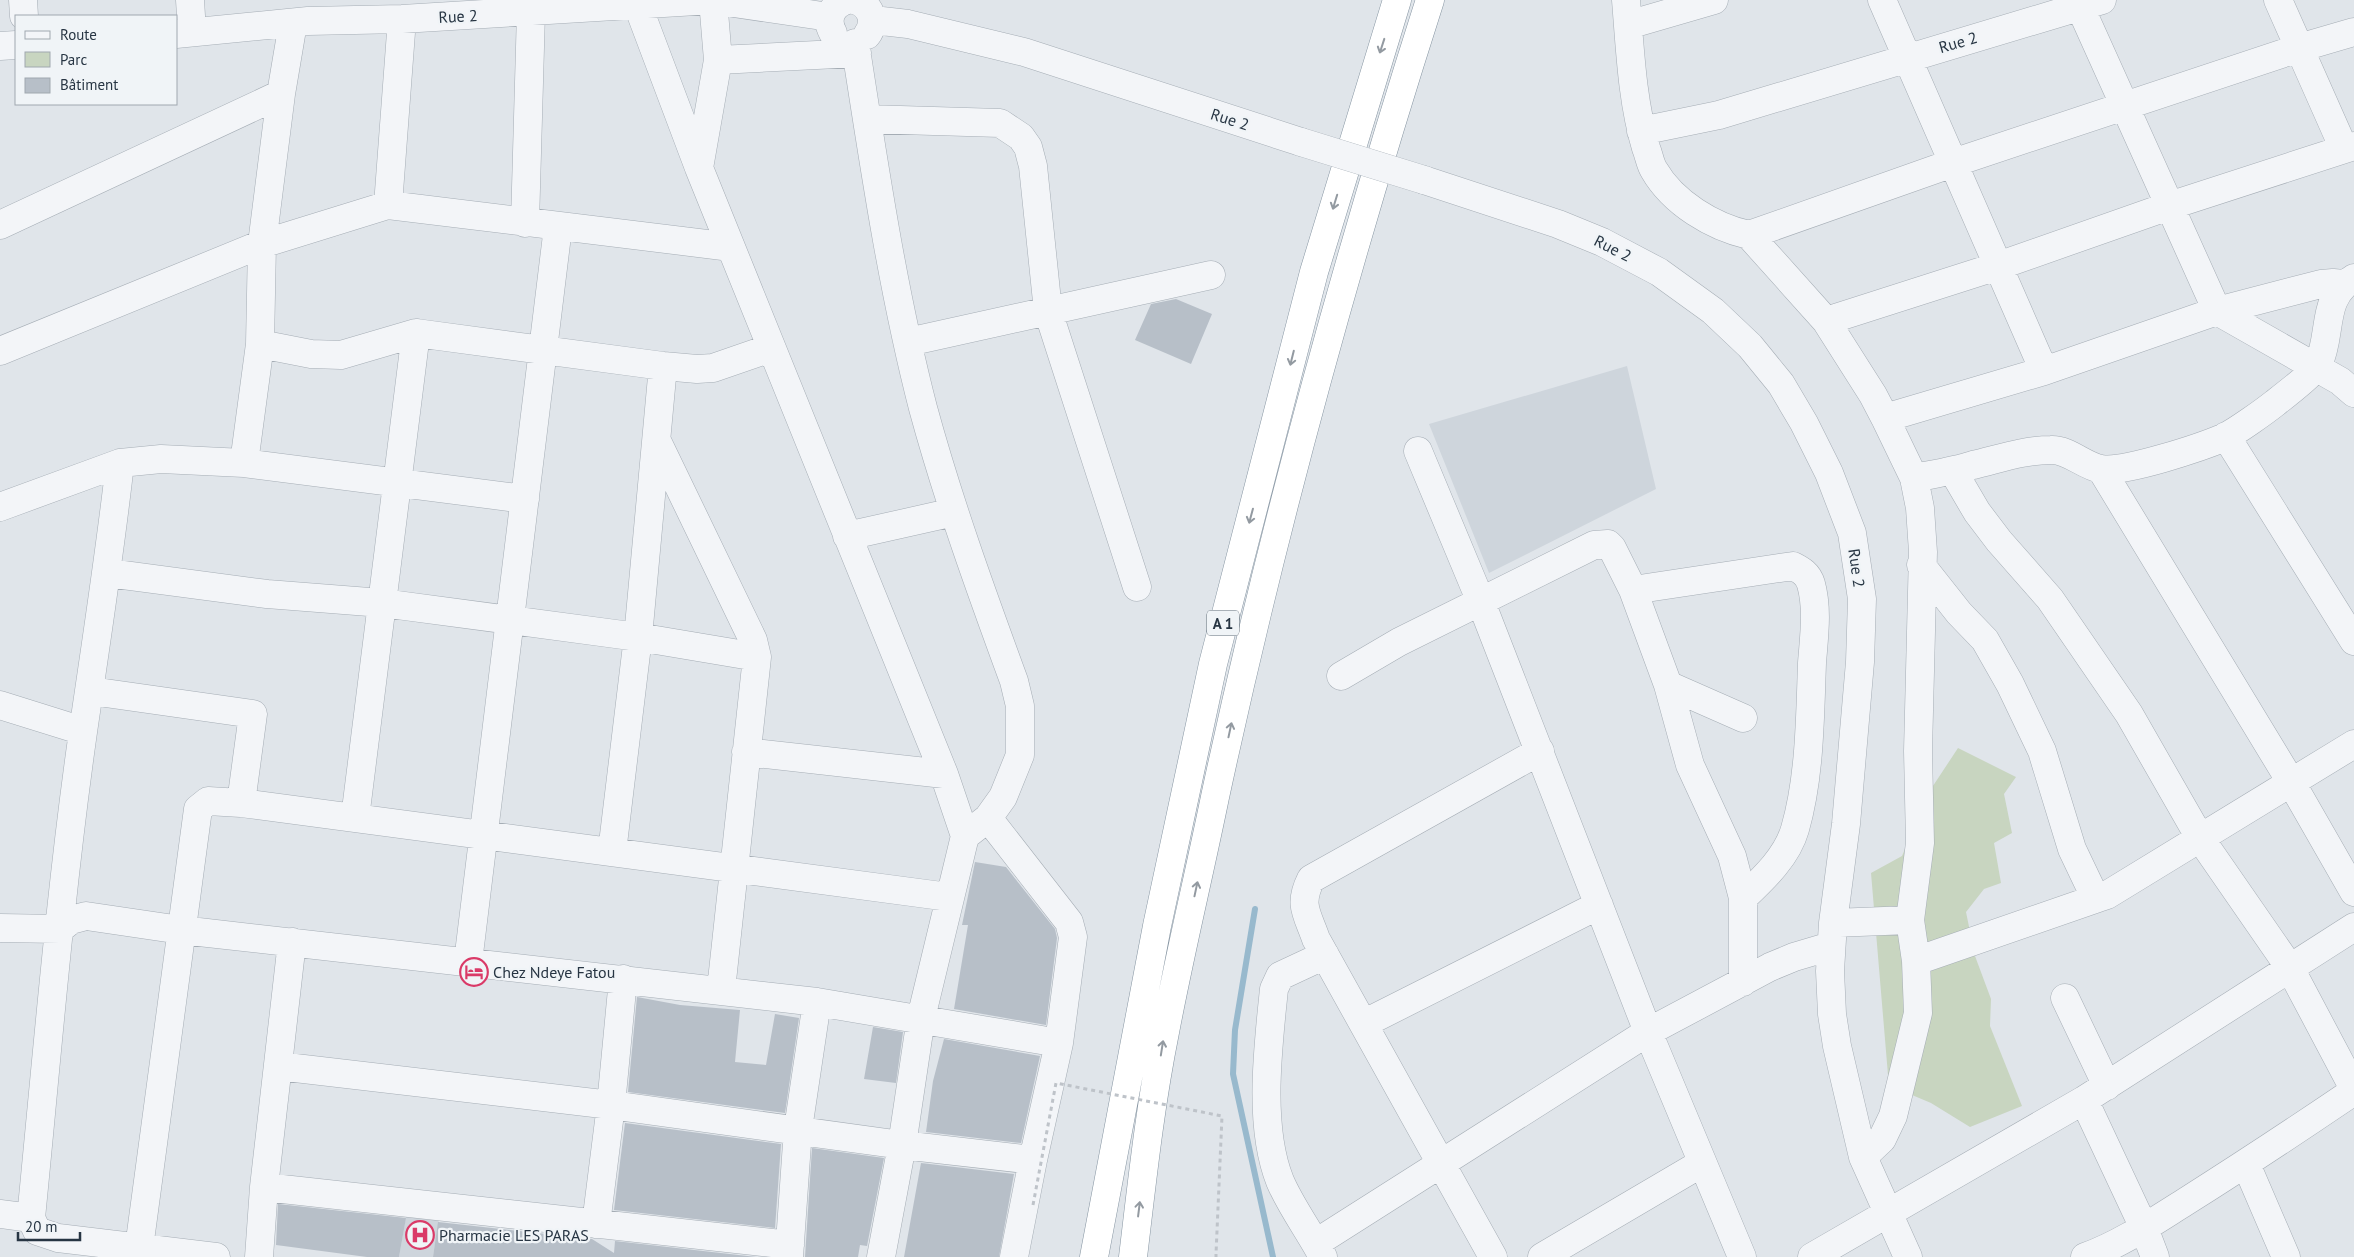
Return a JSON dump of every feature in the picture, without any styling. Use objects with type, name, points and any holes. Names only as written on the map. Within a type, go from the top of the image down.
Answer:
[{"type":"highway","name":"A 1","points":[[1094,1257],[1156,926],[1213,664],[1314,272],[1398,0]]},
{"type":"highway","name":"A 1","points":[[1133,1257],[1146,1148],[1164,1034],[1245,660],[1287,494],[1342,292],[1391,122],[1430,0]]},
{"type":"street","points":[[23,0],[24,15]]},
{"type":"street","points":[[184,33],[190,0]]},
{"type":"street","points":[[699,168],[718,60],[712,0]]},
{"type":"street","name":"Rue 2","points":[[184,33],[303,15],[402,19],[712,0],[839,9]]},
{"type":"street","points":[[1714,0],[1627,13],[1641,131],[1653,169],[1669,192],[1729,231],[1750,235],[1953,163],[2299,48],[2354,32]]},
{"type":"street","points":[[1882,0],[2044,371]]},
{"type":"street","points":[[1826,321],[1998,266],[2169,206],[2349,148],[2299,48],[2278,0]]},
{"type":"street","points":[[2086,2],[2125,107],[2217,311],[2340,380],[2354,393]]},
{"type":"street","name":"Rue 2","points":[[1641,131],[1719,115],[2086,2]]},
{"type":"street","points":[[718,60],[856,48],[871,30],[860,5]]},
{"type":"street","name":"Rue 2","points":[[860,5],[908,24],[1024,52],[1558,224],[1602,242],[1659,272],[1713,311],[1750,346],[1782,384],[1829,473],[1852,533],[1862,599],[1860,662],[1846,824],[1832,935],[1832,1014],[1837,1046],[1863,1157],[1908,1257]]},
{"type":"street","points":[[638,6],[699,168],[944,774],[965,836],[920,1018],[902,1145],[881,1257]]},
{"type":"street","points":[[839,9],[831,31],[835,37],[856,48]]},
{"type":"street","points":[[525,223],[531,12]]},
{"type":"street","points":[[244,463],[260,344],[262,244],[281,94],[303,15]]},
{"type":"street","points":[[388,205],[402,19]]},
{"type":"street","points":[[0,46],[15,46]]},
{"type":"street","points":[[856,48],[867,119],[908,342],[923,408],[954,512],[1014,681],[1020,706],[1020,755],[1003,797],[988,818],[965,836]]},
{"type":"street","points":[[0,225],[281,94]]},
{"type":"street","points":[[867,119],[1000,123],[1021,136],[1028,147],[1032,166],[1048,311],[1138,586]]},
{"type":"street","points":[[0,351],[262,244],[388,205],[731,247]]},
{"type":"street","points":[[468,962],[558,227]]},
{"type":"street","points":[[1750,235],[1826,321],[1873,395],[1914,478],[1920,508],[1922,565],[1918,751],[1920,842],[1910,920],[1916,961],[1918,1013],[1893,1116],[1882,1140],[1863,1157]]},
{"type":"street","points":[[908,342],[1211,275]]},
{"type":"street","points":[[1886,418],[2044,371],[2217,311],[2321,284],[2349,281]]},
{"type":"street","points":[[1914,478],[1953,471],[2014,453],[2053,450],[2101,469],[2123,467],[2170,455],[2226,436],[2274,404],[2317,367],[2327,336],[2330,305],[2333,297],[2349,281]]},
{"type":"street","points":[[260,344],[311,354],[341,355],[416,334],[697,369],[713,368],[771,348]]},
{"type":"street","points":[[355,818],[416,334]]},
{"type":"street","points":[[612,852],[638,637],[657,440],[662,366]]},
{"type":"street","points":[[2226,436],[2354,641]]},
{"type":"street","points":[[657,440],[752,640],[757,657],[721,990]]},
{"type":"street","points":[[1418,451],[1540,751],[1648,1032],[1742,1257]]},
{"type":"street","points":[[0,507],[120,463],[161,459],[244,463],[525,499]]},
{"type":"street","points":[[120,463],[108,573],[91,691],[83,732],[60,929],[31,1218],[37,1231],[58,1238],[216,1257]]},
{"type":"street","points":[[2101,469],[2291,782],[2354,892]]},
{"type":"street","points":[[1953,471],[1977,512],[1999,541],[2050,599],[2129,714],[2200,838],[2290,968],[2354,1090],[2246,1164],[2144,1228],[2104,1250],[2085,1257]]},
{"type":"street","points":[[847,536],[954,512]]},
{"type":"street","points":[[1341,676],[1399,642],[1602,543],[1608,544],[1612,548],[1633,590],[1668,685],[1690,766],[1732,856],[1743,898],[1743,982]]},
{"type":"street","points":[[1922,565],[1959,613],[1985,640],[2010,684],[2042,751],[2072,849],[2093,893],[2098,898]]},
{"type":"street","points":[[1633,590],[1793,566],[1806,574],[1811,582],[1815,608],[1811,693],[1806,759],[1797,821],[1795,830],[1780,858],[1768,874],[1743,898]]},
{"type":"street","points":[[108,573],[267,594],[382,603],[638,637],[757,657]]},
{"type":"street","points":[[1668,685],[1743,718]]},
{"type":"street","points":[[91,691],[253,714],[241,803]]},
{"type":"street","points":[[0,705],[83,732]]},
{"type":"street","points":[[1916,961],[2107,895],[2354,744]]},
{"type":"street","points":[[1493,1257],[1316,939],[1303,903],[1305,892],[1311,879],[1540,751]]},
{"type":"street","points":[[746,752],[944,774]]},
{"type":"street","points":[[139,1248],[198,809],[208,801],[241,803],[950,897]]},
{"type":"street","points":[[988,818],[1069,922],[1073,937],[1060,1043],[1033,1160],[1014,1257]]},
{"type":"street","points":[[1364,1023],[1599,906]]},
{"type":"street","points":[[0,928],[60,929],[71,920],[86,916],[181,930],[817,1002],[1060,1043]]},
{"type":"street","points":[[1325,955],[1280,976],[1274,989],[1266,1076],[1274,1164],[1281,1183],[1320,1250],[1442,1164],[1648,1032],[1794,957],[1832,935],[1910,920]]},
{"type":"street","points":[[1812,1257],[2107,1086],[2354,927]]},
{"type":"street","points":[[259,1257],[264,1187],[292,942]]},
{"type":"street","points":[[596,1224],[611,1105],[622,979]]},
{"type":"street","points":[[2065,998],[2107,1086]]},
{"type":"street","points":[[264,1187],[596,1224],[790,1251],[798,1129],[817,1002]]},
{"type":"street","points":[[278,1066],[611,1105],[798,1129],[902,1145],[1033,1160]]},
{"type":"street","points":[[2084,1100],[2144,1228],[2155,1257]]},
{"type":"street","points":[[1542,1257],[1702,1163]]},
{"type":"street","points":[[2246,1164],[2286,1257]]},
{"type":"street","points":[[0,1214],[31,1218]]},
{"type":"path","points":[[1033,1206],[1056,1083],[1222,1116],[1216,1255]]},
{"type":"shaded area","points":[[1627,366],[1656,489],[1489,573],[1429,424]]},
{"type":"shaded area","name":"Pharmacie LES PARAS","points":[[407,1211],[440,1213],[433,1257],[399,1257]]},
{"type":"green space","points":[[1958,748],[2016,777],[2004,794],[2012,833],[1994,843],[2001,883],[1984,889],[1966,912],[1975,956],[1991,999],[1990,1026],[2022,1106],[1970,1127],[1931,1103],[1912,1095],[1888,1075],[1871,873],[1902,856],[1929,792]]},
{"type":"building","points":[[1176,299],[1212,314],[1191,364],[1135,340],[1151,304]]},
{"type":"building","points":[[975,862],[1006,867],[1055,929],[1057,938],[1046,1025],[954,1009],[968,925],[962,925]]},
{"type":"building","points":[[637,997],[680,1005],[740,1010],[735,1062],[766,1065],[775,1014],[799,1018],[785,1113],[628,1092]]},
{"type":"building","points":[[873,1027],[903,1032],[896,1083],[864,1079]]},
{"type":"building","points":[[944,1039],[1040,1056],[1021,1143],[926,1132],[933,1081]]},
{"type":"building","points":[[625,1123],[781,1144],[775,1228],[614,1210]]},
{"type":"building","points":[[812,1148],[884,1158],[867,1246],[860,1245],[858,1257],[805,1257]]},
{"type":"building","points":[[921,1163],[1014,1174],[999,1257],[904,1257]]},
{"type":"building","points":[[278,1204],[406,1218],[399,1257],[367,1257],[276,1245]]},
{"type":"building","points":[[438,1222],[592,1239],[614,1253],[615,1241],[756,1257],[433,1257]]},
{"type":"waterway","points":[[1255,909],[1235,1030],[1233,1074],[1273,1257]]},
{"type":"place","name":"Chez Ndeye Fatou","points":[[474,972]]},
{"type":"place","name":"Pharmacie LES PARAS","points":[[420,1235]]}]
